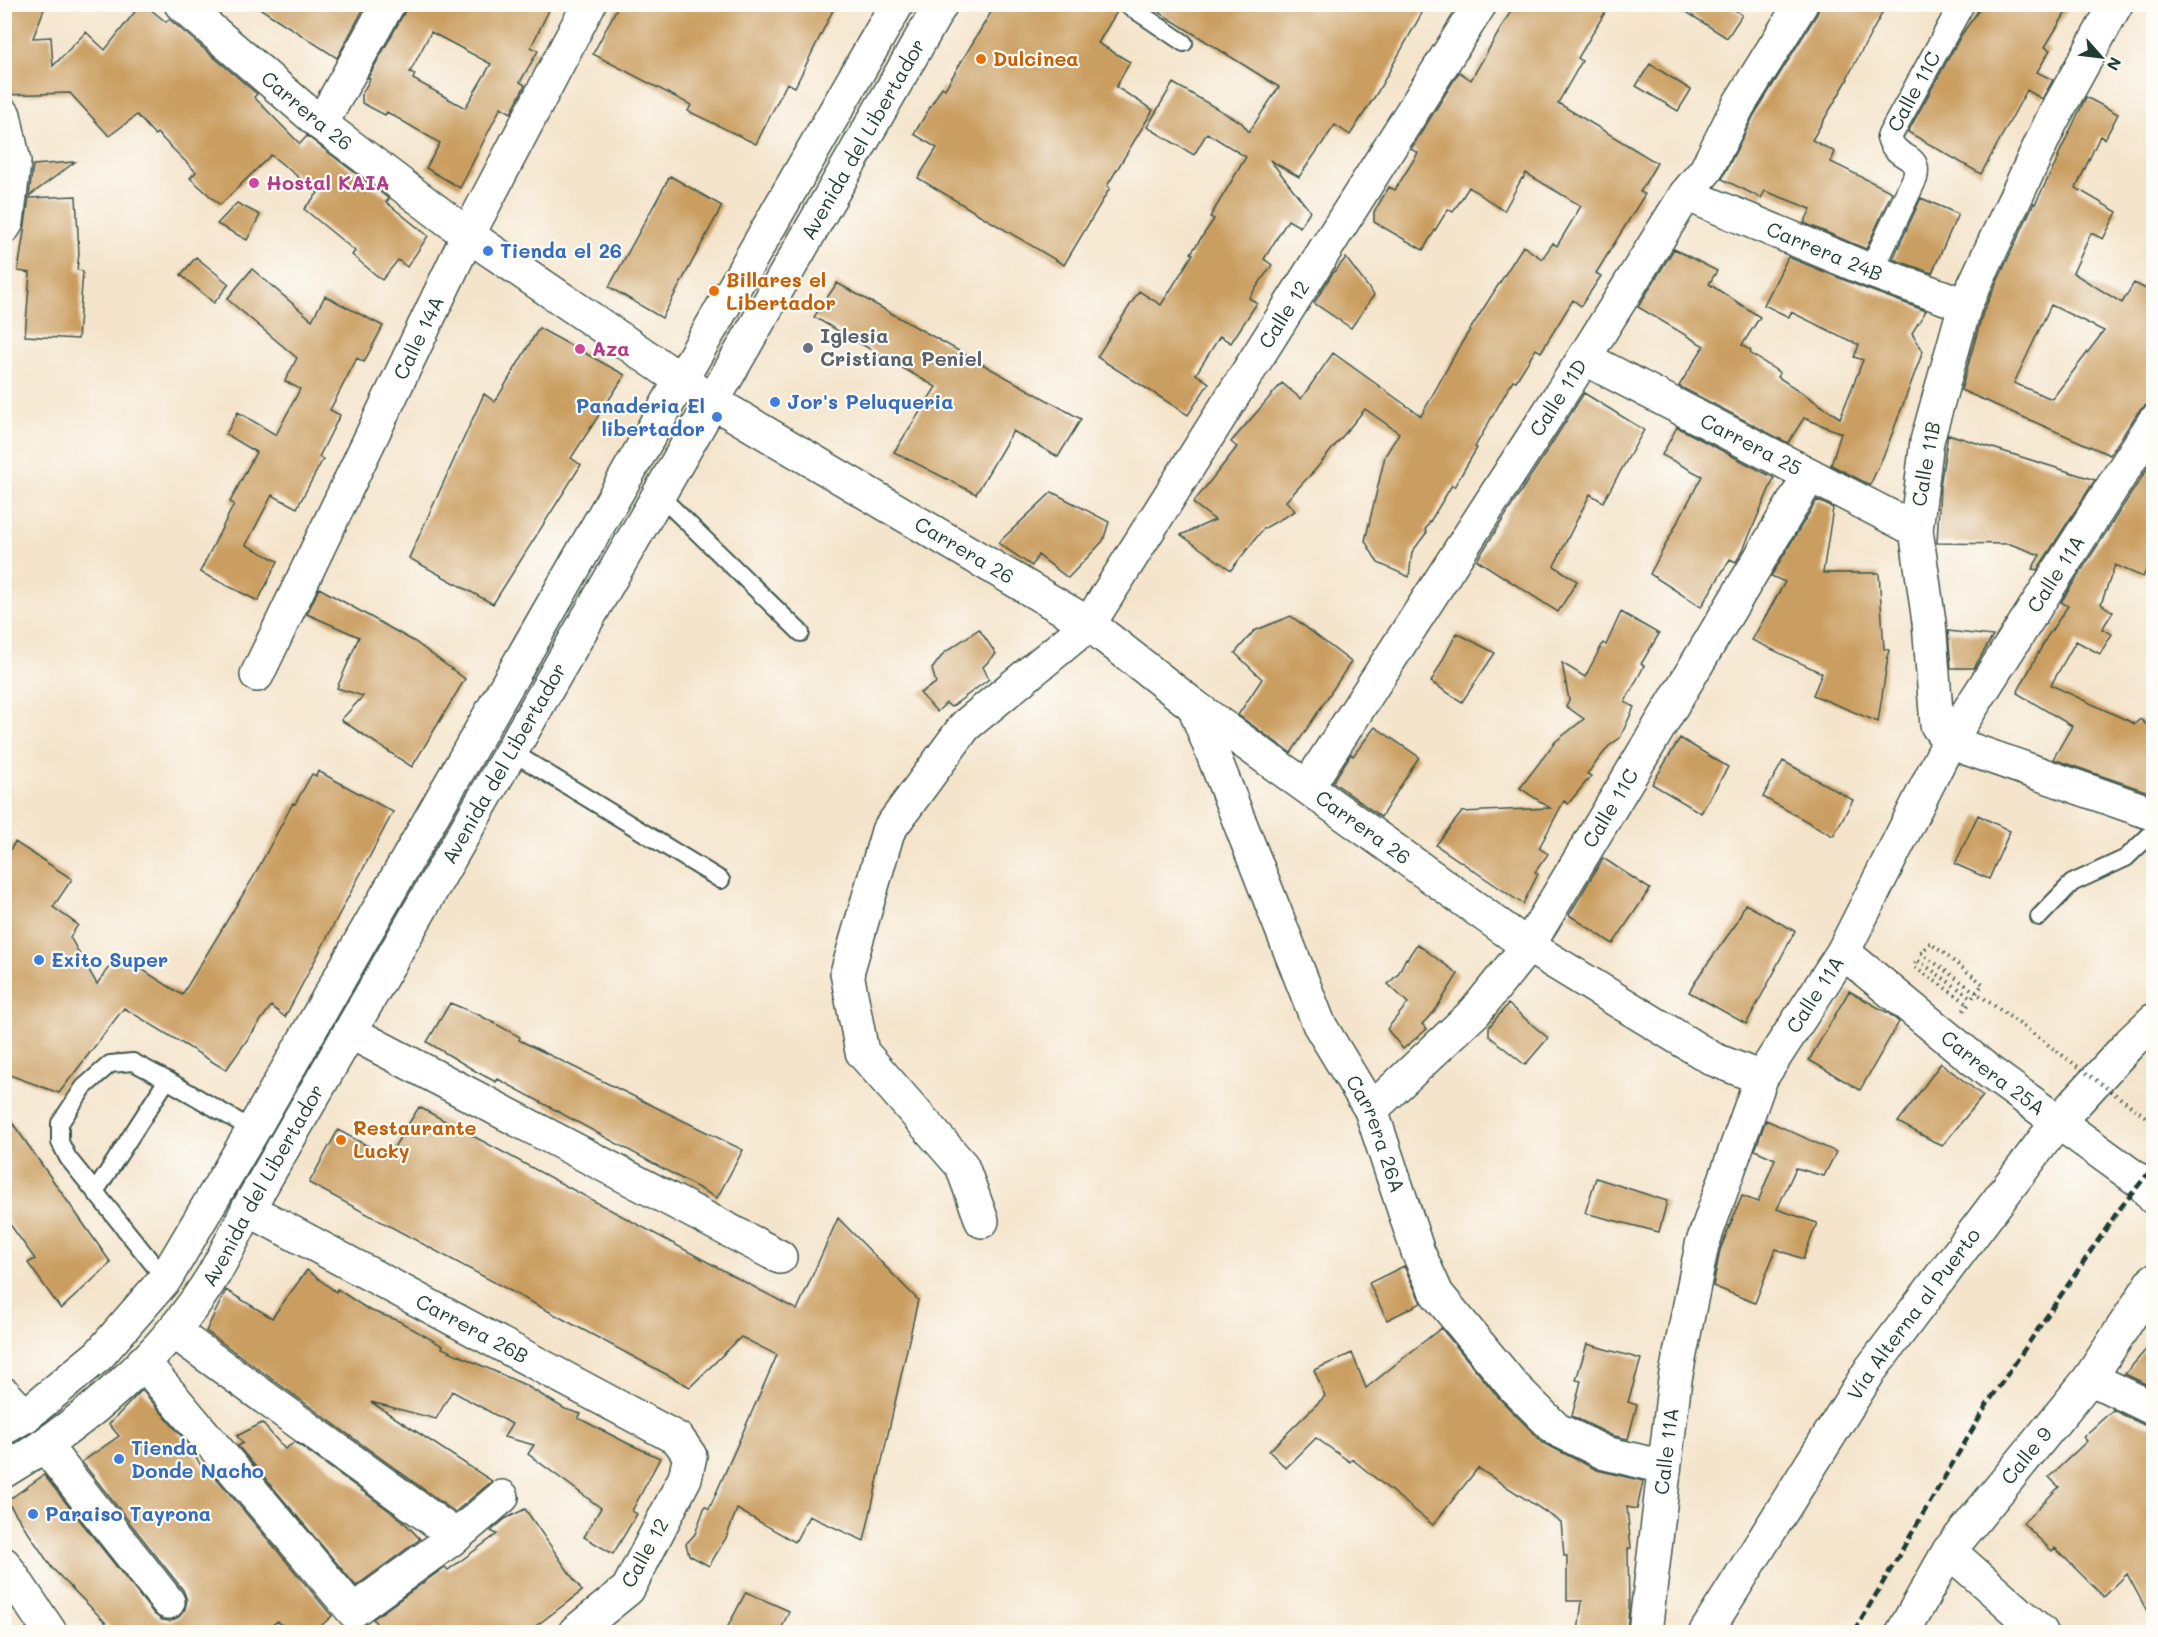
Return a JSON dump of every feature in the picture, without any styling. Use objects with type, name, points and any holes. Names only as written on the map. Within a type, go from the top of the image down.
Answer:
[{"type":"street","name":"Carrera 26","points":[[181,4],[321,124],[468,236],[713,402],[1089,624],[1194,706],[1528,946],[1713,1059],[1761,1078]]},
{"type":"street","points":[[321,124],[388,4]]},
{"type":"street","name":"Calle 14A","points":[[257,675],[468,236],[590,4]]},
{"type":"street","name":"Avenida del Libertador","points":[[11,1413],[99,1355],[165,1279],[253,1130],[897,4]]},
{"type":"street","name":"Avenida del Libertador","points":[[4,1471],[45,1446],[124,1382],[173,1331],[214,1274],[248,1209],[941,4]]},
{"type":"street","name":"Calle 12","points":[[982,1221],[962,1166],[862,1052],[847,973],[888,831],[965,726],[1089,624],[1480,4]]},
{"type":"street","name":"Calle 11D","points":[[1308,786],[1584,358],[1686,194],[1706,171],[1738,106],[1801,4]]},
{"type":"street","name":"Calle 11C","points":[[1871,271],[1915,178],[1917,169],[1914,162],[1894,148],[1889,137],[1962,4]]},
{"type":"street","name":"Calle 11B","points":[[1949,742],[1937,725],[1929,622],[1916,530],[1927,441],[1965,306],[2052,120],[2116,4]]},
{"type":"street","points":[[4,115],[14,162],[7,222],[4,226]]},
{"type":"street","name":"Carrera 24B","points":[[1686,194],[1871,271],[1965,306]]},
{"type":"street","name":"Carrera 25","points":[[1584,358],[1916,530]]},
{"type":"street","name":"Calle 11A","points":[[1646,1632],[1674,1379],[1702,1245],[1761,1078],[1843,952],[1949,742],[2154,422]]},
{"type":"street","name":"Calle 11C","points":[[1371,1110],[1475,1012],[1528,946],[1810,475]]},
{"type":"street","name":"Carrera 26A","points":[[1194,706],[1319,1024],[1371,1110],[1418,1252],[1437,1294],[1513,1386],[1556,1429],[1605,1453],[1664,1467]]},
{"type":"street","points":[[1949,742],[2154,814]]},
{"type":"street","name":"Carrera 25A","points":[[1843,952],[1988,1071],[2152,1191]]},
{"type":"street","name":"Vía Alterna al Puerto","points":[[1706,1632],[1871,1369],[2057,1123],[2154,1020]]},
{"type":"street","points":[[350,1032],[780,1257]]},
{"type":"street","name":"Carrera 26B","points":[[248,1209],[678,1439],[690,1456]]},
{"type":"street","name":"Calle 9","points":[[1903,1632],[1949,1551],[2090,1378],[2154,1280]]},
{"type":"street","points":[[173,1331],[456,1536]]},
{"type":"street","points":[[143,1362],[353,1611],[456,1536],[502,1497]]},
{"type":"street","points":[[2090,1378],[2154,1409]]},
{"type":"street","points":[[45,1446],[168,1602]]},
{"type":"street","name":"Calle 12","points":[[575,1632],[628,1589],[685,1479],[690,1456]]},
{"type":"street","points":[[1949,1551],[2041,1632]]},
{"type":"street","points":[[4,1564],[50,1632]]},
{"type":"lane","points":[[1126,4],[1184,42]]},
{"type":"lane","points":[[659,495],[801,633]]},
{"type":"lane","points":[[512,752],[721,880]]},
{"type":"lane","points":[[2039,917],[2072,883],[2126,858],[2154,831]]},
{"type":"lane","points":[[165,1279],[68,1158],[60,1142],[60,1123],[84,1087],[111,1064],[132,1062],[253,1130]]},
{"type":"lane","points":[[95,1192],[167,1080]]},
{"type":"path","points":[[1969,1004],[1914,966],[1917,960],[1972,998],[1978,991],[1983,984],[1930,943],[1921,954],[1939,966],[1948,973],[1976,993],[1985,999],[2031,1032],[2154,1123]]},
{"type":"building","points":[[4,4],[46,4],[33,38],[51,37],[53,66],[86,32],[105,50],[141,4],[144,4],[166,22],[169,19],[257,94],[254,97],[300,144],[307,136],[389,199],[386,202],[428,236],[407,267],[398,260],[382,280],[352,255],[355,251],[304,209],[318,193],[271,155],[220,205],[190,178],[196,172],[157,133],[155,135],[137,115],[109,136],[70,93],[4,95]]},
{"type":"building","points":[[253,4],[366,4],[337,58]]},
{"type":"building","points":[[407,4],[552,4],[531,47],[538,51],[520,82],[525,85],[511,113],[501,107],[460,188],[426,168],[440,143],[387,112],[385,115],[362,103],[362,94],[370,79],[368,78]],"holes":[[[431,32],[491,64],[465,108],[413,79],[415,74],[410,72]]]},
{"type":"building","points":[[619,4],[836,4],[795,87],[787,83],[756,144],[688,111],[691,105],[593,54]]},
{"type":"building","points":[[996,4],[1116,4],[1118,10],[1098,43],[1130,62],[1116,87],[1153,110],[1107,186],[1110,188],[1064,265],[918,178],[937,148],[914,134],[942,87],[945,89]]},
{"type":"building","points":[[1146,4],[1427,4],[1377,93],[1350,135],[1335,125],[1299,177],[1270,160],[1310,211],[1300,227],[1288,220],[1264,259],[1272,265],[1249,298],[1257,303],[1231,343],[1220,336],[1196,374],[1209,383],[1188,415],[1097,357],[1139,291],[1161,305],[1214,219],[1210,217],[1246,157],[1207,133],[1194,155],[1147,127],[1173,83],[1242,123],[1249,132],[1279,87]]},
{"type":"building","points":[[1515,4],[1610,4],[1578,58],[1582,61],[1558,103],[1657,163],[1640,192],[1645,194],[1596,273],[1601,276],[1581,306],[1573,300],[1541,352],[1536,349],[1516,381],[1513,380],[1475,447],[1477,448],[1425,530],[1427,532],[1412,552],[1409,577],[1378,563],[1365,541],[1385,456],[1399,433],[1365,409],[1315,470],[1286,501],[1295,511],[1263,529],[1231,570],[1181,535],[1215,520],[1193,503],[1237,447],[1231,442],[1282,383],[1301,399],[1333,353],[1421,416],[1459,347],[1523,246],[1542,259],[1553,243],[1557,246],[1581,206],[1526,173],[1504,211],[1469,187],[1453,212],[1448,209],[1423,250],[1374,222],[1374,212],[1389,187],[1395,190],[1418,153],[1411,149],[1459,72],[1471,80]]},
{"type":"building","points":[[1674,4],[1726,4],[1742,15],[1727,38]]},
{"type":"building","points":[[1820,4],[1887,4],[1848,79],[1812,140],[1835,152],[1831,162],[1892,192],[1866,249],[1804,223],[1811,209],[1765,191],[1761,198],[1722,179],[1754,115],[1817,14]]},
{"type":"building","points":[[1983,4],[2071,4],[2045,47],[2050,50],[2037,72],[2053,80],[2042,99],[2027,90],[1981,174],[1908,132],[1962,34]]},
{"type":"building","points":[[1650,64],[1691,90],[1678,111],[1636,86]]},
{"type":"building","points":[[2086,97],[2118,114],[2105,139],[2100,136],[2076,188],[2117,212],[2103,239],[2091,233],[2073,273],[2122,303],[2134,283],[2154,293],[2154,403],[2138,412],[2110,455],[1961,390],[1983,312]],"holes":[[[2051,305],[2104,331],[2052,399],[2014,383]]]},
{"type":"building","points":[[75,162],[29,196],[33,165]]},
{"type":"building","points":[[670,176],[722,206],[662,318],[609,287]]},
{"type":"building","points":[[76,196],[79,254],[77,270],[83,271],[78,339],[25,336],[30,273],[18,271],[29,198]]},
{"type":"building","points":[[1921,198],[1958,214],[1932,273],[1893,259]]},
{"type":"building","points":[[237,203],[260,215],[247,240],[217,224]]},
{"type":"building","points":[[1674,249],[1717,271],[1709,284],[1760,317],[1742,345],[1780,373],[1778,377],[1840,418],[1863,360],[1854,357],[1859,345],[1791,312],[1789,317],[1764,305],[1788,257],[1926,311],[1912,333],[1923,351],[1886,450],[1870,485],[1831,465],[1841,433],[1804,418],[1788,443],[1679,386],[1704,346],[1638,307]]},
{"type":"building","points":[[196,257],[229,284],[214,303],[181,275]]},
{"type":"building","points":[[1346,258],[1374,295],[1351,328],[1314,303],[1332,274]]},
{"type":"building","points":[[252,269],[312,320],[325,296],[383,326],[364,362],[357,358],[330,410],[340,415],[319,457],[323,459],[297,508],[272,495],[246,545],[278,561],[258,601],[200,572],[234,504],[230,502],[256,452],[226,434],[238,412],[276,435],[300,389],[285,381],[297,358],[227,299]]},
{"type":"building","points":[[837,283],[1081,419],[1058,457],[1013,431],[976,494],[894,452],[936,387],[814,317]]},
{"type":"building","points":[[539,328],[625,375],[571,458],[581,465],[493,604],[409,558],[484,394],[495,402]]},
{"type":"building","points":[[1584,393],[1644,430],[1603,502],[1590,494],[1554,566],[1577,581],[1558,612],[1477,560]]},
{"type":"building","points":[[1677,427],[1774,478],[1743,550],[1736,562],[1730,559],[1701,607],[1650,574],[1702,476],[1662,455]]},
{"type":"building","points":[[1948,434],[2095,480],[2037,570],[2032,569],[2040,555],[2010,544],[1937,543],[1940,487]]},
{"type":"building","points":[[2154,458],[2154,553],[2143,577],[2115,565],[2101,604],[2113,612],[2102,629],[2112,634],[2100,654],[2076,641],[2051,685],[2135,724],[2140,719],[2154,731],[2154,794],[2053,759],[2072,726],[2017,693],[2047,637],[2068,606],[2061,602]]},
{"type":"building","points":[[1052,492],[1109,522],[1103,541],[1068,578],[1038,555],[1032,566],[998,543]]},
{"type":"building","points":[[1817,500],[1833,508],[1823,573],[1879,573],[1884,649],[1889,650],[1878,722],[1813,695],[1822,673],[1752,640],[1785,582],[1771,576]]},
{"type":"building","points":[[319,588],[415,642],[465,679],[412,767],[341,720],[363,696],[337,688],[359,637],[307,614]]},
{"type":"building","points":[[1621,612],[1659,634],[1641,664],[1644,666],[1625,702],[1634,707],[1620,738],[1609,746],[1587,774],[1591,776],[1568,804],[1564,801],[1539,848],[1548,854],[1535,872],[1538,874],[1523,904],[1436,845],[1462,812],[1550,808],[1520,788],[1555,742],[1584,719],[1566,706],[1569,700],[1562,663],[1585,677],[1603,643],[1606,645]]},
{"type":"building","points":[[1291,616],[1351,662],[1291,753],[1238,715],[1262,679],[1235,653],[1254,631]]},
{"type":"building","points":[[979,629],[996,654],[983,667],[989,679],[951,707],[946,703],[937,712],[920,693],[936,683],[932,669],[944,653]]},
{"type":"building","points":[[1948,631],[1993,636],[1974,668],[1951,668]]},
{"type":"building","points":[[1457,633],[1495,653],[1462,702],[1431,682]]},
{"type":"building","points":[[1375,727],[1419,757],[1381,817],[1333,782],[1351,754],[1353,756]]},
{"type":"building","points":[[1680,738],[1728,767],[1701,813],[1652,784]]},
{"type":"building","points":[[1783,761],[1853,800],[1833,836],[1763,797]]},
{"type":"building","points":[[318,771],[393,812],[285,1017],[271,1006],[226,1070],[124,1008],[59,1093],[4,1073],[4,859],[15,842],[72,879],[53,907],[78,925],[70,937],[97,984],[118,954],[182,995],[253,878],[293,803],[295,804],[312,774],[316,776]]},
{"type":"building","points":[[1978,815],[2010,831],[1989,879],[1955,864]]},
{"type":"building","points":[[1603,858],[1650,889],[1613,944],[1569,915]]},
{"type":"building","points":[[1745,904],[1795,931],[1746,1024],[1689,992],[1736,924]]},
{"type":"building","points":[[1417,944],[1458,974],[1434,1012],[1422,1024],[1427,1029],[1403,1049],[1387,1029],[1408,1003],[1388,984],[1398,974],[1406,958]]},
{"type":"building","points":[[1849,991],[1888,1013],[1899,1022],[1860,1090],[1809,1060]]},
{"type":"building","points":[[450,1003],[479,1015],[520,1037],[519,1040],[743,1150],[717,1198],[498,1079],[496,1082],[477,1072],[427,1042]]},
{"type":"building","points":[[1508,1004],[1548,1038],[1525,1065],[1489,1036],[1489,1027]]},
{"type":"building","points":[[1941,1063],[1983,1096],[1942,1146],[1898,1122]]},
{"type":"building","points":[[419,1107],[797,1310],[838,1218],[918,1300],[864,1541],[809,1516],[795,1542],[737,1509],[726,1538],[709,1566],[689,1555],[686,1544],[695,1534],[705,1506],[709,1509],[777,1355],[741,1337],[690,1387],[309,1183],[338,1130],[388,1157]]},
{"type":"building","points":[[4,1111],[111,1263],[61,1309],[28,1263],[35,1259],[4,1216]]},
{"type":"building","points":[[1766,1120],[1836,1152],[1824,1176],[1796,1168],[1777,1209],[1817,1223],[1803,1259],[1776,1249],[1755,1303],[1713,1286],[1720,1250],[1742,1196],[1758,1202],[1775,1159],[1755,1150]]},
{"type":"building","points":[[1596,1178],[1667,1201],[1659,1232],[1585,1213]]},
{"type":"building","points":[[1404,1266],[1421,1303],[1387,1320],[1369,1283]]},
{"type":"building","points":[[307,1270],[336,1292],[337,1289],[369,1310],[397,1320],[443,1346],[442,1348],[525,1385],[565,1409],[581,1414],[578,1418],[660,1458],[632,1511],[637,1514],[613,1554],[584,1537],[601,1508],[528,1454],[534,1445],[504,1437],[512,1424],[452,1391],[436,1419],[371,1402],[492,1481],[455,1512],[206,1331],[226,1290],[272,1318]]},
{"type":"building","points":[[1441,1328],[1499,1398],[1543,1443],[1597,1470],[1643,1481],[1637,1509],[1627,1507],[1631,1548],[1628,1549],[1627,1632],[1578,1632],[1582,1601],[1567,1601],[1567,1556],[1564,1556],[1561,1522],[1478,1468],[1433,1525],[1352,1459],[1350,1462],[1316,1438],[1286,1468],[1269,1451],[1325,1396],[1314,1370],[1352,1353],[1366,1388]]},
{"type":"building","points":[[2154,1340],[2154,1388],[2125,1374]]},
{"type":"building","points":[[1587,1344],[1641,1359],[1628,1402],[1637,1405],[1628,1439],[1611,1435],[1572,1416],[1581,1381],[1576,1380]]},
{"type":"building","points":[[142,1390],[189,1445],[204,1471],[208,1468],[332,1616],[314,1632],[288,1632],[278,1621],[261,1632],[115,1632],[52,1568],[7,1501],[44,1475],[154,1614],[162,1620],[170,1621],[179,1617],[185,1609],[187,1600],[183,1590],[82,1462],[119,1436],[109,1424]]},
{"type":"building","points":[[2113,1410],[2146,1426],[2154,1427],[2154,1624],[2127,1574],[2104,1597],[2055,1548],[2052,1551],[2023,1523],[2059,1487],[2049,1477],[2087,1441],[2083,1437]]},
{"type":"building","points":[[262,1423],[285,1449],[295,1442],[402,1520],[420,1539],[356,1586],[238,1446],[243,1443],[237,1436]]},
{"type":"building","points":[[525,1509],[582,1591],[528,1632],[382,1632],[373,1619],[445,1567],[448,1570],[497,1534],[491,1531],[505,1519]]},
{"type":"building","points":[[746,1592],[789,1611],[780,1632],[725,1632]]},
{"type":"railway","points":[[1854,1632],[1988,1403],[2118,1211],[2154,1166]]},
{"type":"place","name":"Dulcinea","points":[[981,59]]},
{"type":"place","name":"Hostal KAIA","points":[[254,183]]},
{"type":"place","name":"Tienda el 26","points":[[488,251]]},
{"type":"place","name":"Billares el Libertador","points":[[714,291]]},
{"type":"place","name":"Iglesia Cristiana Peniel","points":[[808,348]]},
{"type":"place","name":"Aza","points":[[580,349]]},
{"type":"place","name":"Jor's Peluqueria","points":[[775,402]]},
{"type":"place","name":"Panaderia El libertador","points":[[717,417]]},
{"type":"place","name":"Exito Super","points":[[39,960]]},
{"type":"place","name":"Restaurante Lucky","points":[[341,1140]]},
{"type":"place","name":"Tienda Donde Nacho","points":[[119,1459]]},
{"type":"place","name":"Paraiso Tayrona","points":[[33,1514]]}]
